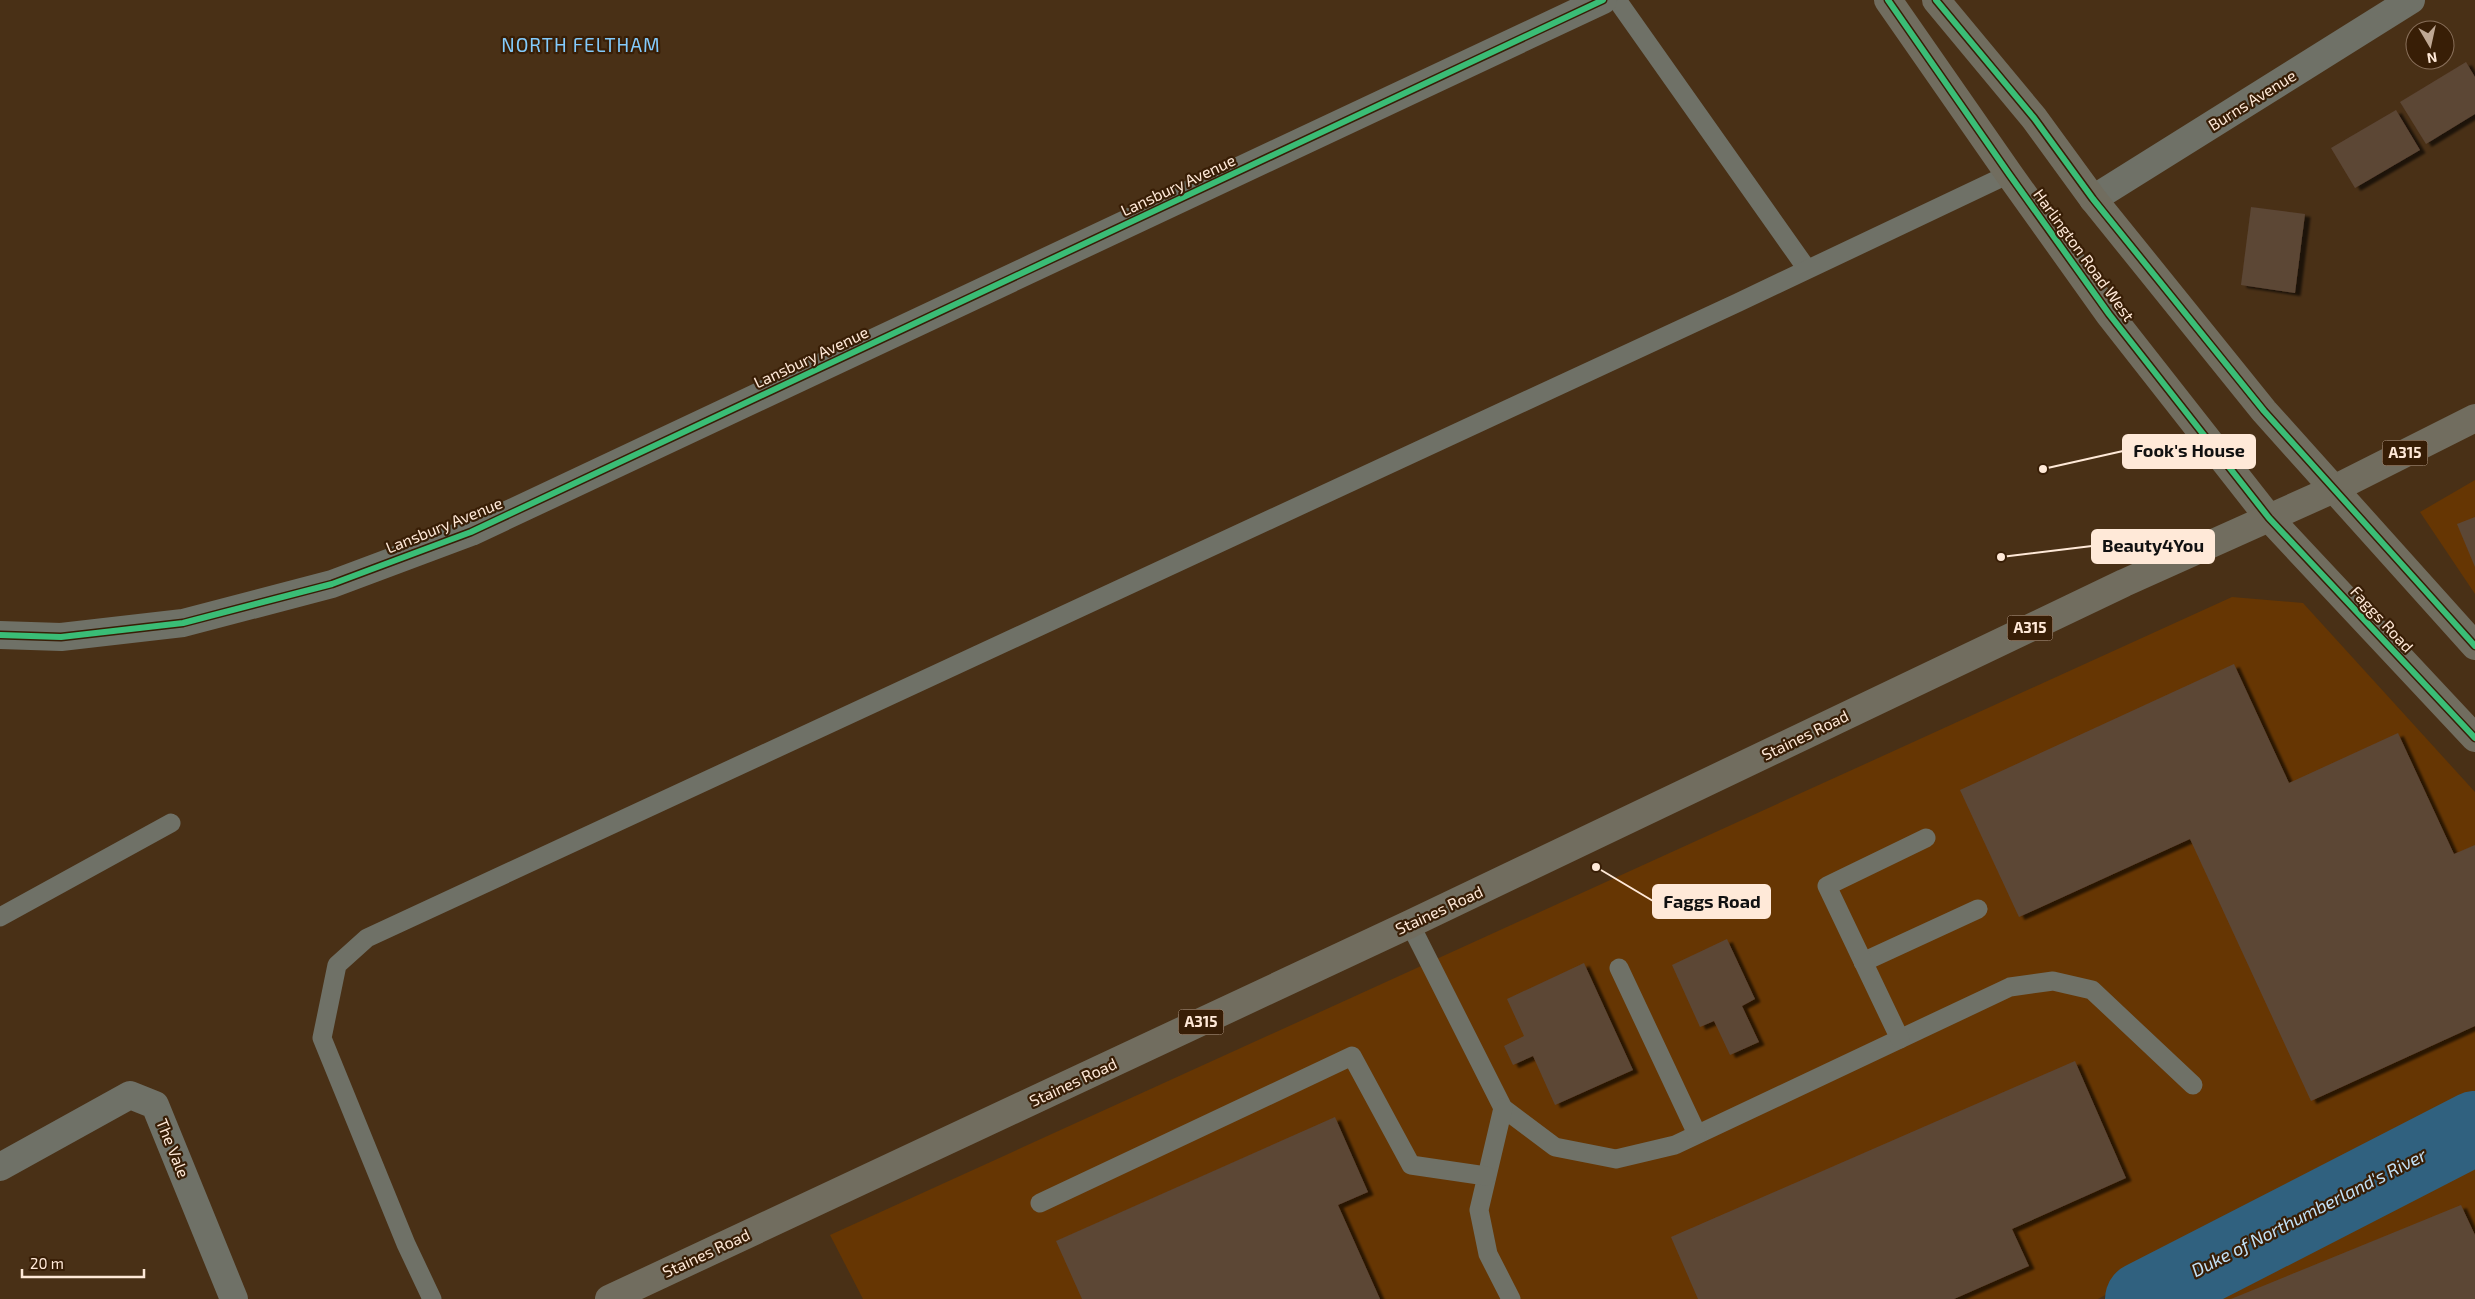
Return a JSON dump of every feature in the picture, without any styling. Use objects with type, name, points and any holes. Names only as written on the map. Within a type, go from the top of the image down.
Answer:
[{"type":"main road","name":"Harlington Road West","points":[[1888,0],[2109,314],[2269,518]]},
{"type":"main road","points":[[1936,0],[2034,118],[2093,199],[2259,404],[2336,488],[2475,646]]},
{"type":"main road","name":"A315","points":[[2269,518],[2336,488],[2475,418]]},
{"type":"main road","name":"Faggs Road","points":[[2269,518],[2475,738]]},
{"type":"main road","name":"Staines Road","points":[[609,1299],[1410,924],[2116,587],[2269,518]]},
{"type":"street","name":"Lansbury Avenue","points":[[0,635],[61,638],[183,623],[332,584],[470,532],[1603,0]]},
{"type":"street","name":"Burns Avenue","points":[[2093,199],[2411,0]]},
{"type":"street","name":"The Vale","points":[[0,1167],[130,1095],[155,1104],[234,1299]]},
{"type":"lane","points":[[1617,0],[1807,269]]},
{"type":"lane","points":[[432,1299],[406,1244],[322,1038],[337,965],[367,938],[2009,174]]},
{"type":"lane","points":[[0,917],[171,822]]},
{"type":"lane","points":[[1900,1039],[1827,886],[1926,838]]},
{"type":"lane","points":[[1863,962],[1978,909]]},
{"type":"lane","points":[[1410,924],[1503,1108],[1555,1147],[1616,1159],[1675,1145],[2010,987],[2053,981],[2092,990],[2193,1086]]},
{"type":"lane","points":[[1619,968],[1697,1134]]},
{"type":"lane","points":[[1040,1203],[1352,1056],[1411,1165],[1486,1176]]},
{"type":"lane","points":[[1503,1108],[1479,1210],[1488,1254],[1511,1299]]},
{"type":"shaded area","points":[[2475,480],[2475,594],[2420,512]]},
{"type":"shaded area","points":[[2232,597],[2303,603],[2475,792],[2475,1098],[2098,1299],[863,1299],[830,1235]]},
{"type":"shaded area","points":[[2475,1163],[2475,1299],[2191,1299]]},
{"type":"building","points":[[2466,62],[2475,77],[2475,114],[2426,144],[2400,102]]},
{"type":"building","points":[[2396,110],[2420,150],[2355,188],[2331,148]]},
{"type":"building","points":[[2251,207],[2305,214],[2295,293],[2241,285]]},
{"type":"building","points":[[2475,517],[2475,567],[2457,524]]},
{"type":"building","points":[[2234,664],[2289,783],[2398,733],[2454,854],[2475,845],[2475,1026],[2311,1101],[2190,839],[2019,917],[1960,790]]},
{"type":"building","points":[[1727,939],[1755,999],[1742,1006],[1759,1042],[1730,1055],[1714,1021],[1700,1027],[1672,965]]},
{"type":"building","points":[[1584,963],[1633,1070],[1555,1105],[1533,1056],[1513,1065],[1504,1046],[1524,1036],[1507,999]]},
{"type":"building","points":[[2075,1061],[2126,1178],[2012,1229],[2029,1266],[1954,1299],[1698,1299],[1671,1237]]},
{"type":"building","points":[[1335,1117],[1368,1192],[1338,1205],[1380,1299],[1082,1299],[1056,1241]]},
{"type":"building","points":[[2461,1205],[2475,1235],[2475,1299],[2231,1299]]},
{"type":"waterway","name":"Duke of Northumberland's River","points":[[2142,1299],[2475,1128]]},
{"type":"cycle path","points":[[0,635],[61,637],[183,623],[332,584],[471,532],[1603,0]]},
{"type":"cycle path","points":[[1888,0],[2109,314],[2269,518],[2475,738]]},
{"type":"cycle path","points":[[1936,0],[2034,118],[2093,199],[2264,411],[2475,646]]},
{"type":"place","name":"Fook's House","points":[[2043,469]]},
{"type":"place","name":"Beauty4You","points":[[2001,557]]},
{"type":"place","name":"Faggs Road","points":[[1596,867]]},
{"type":"district","name":"NORTH FELTHAM","points":[[581,45]]}]
